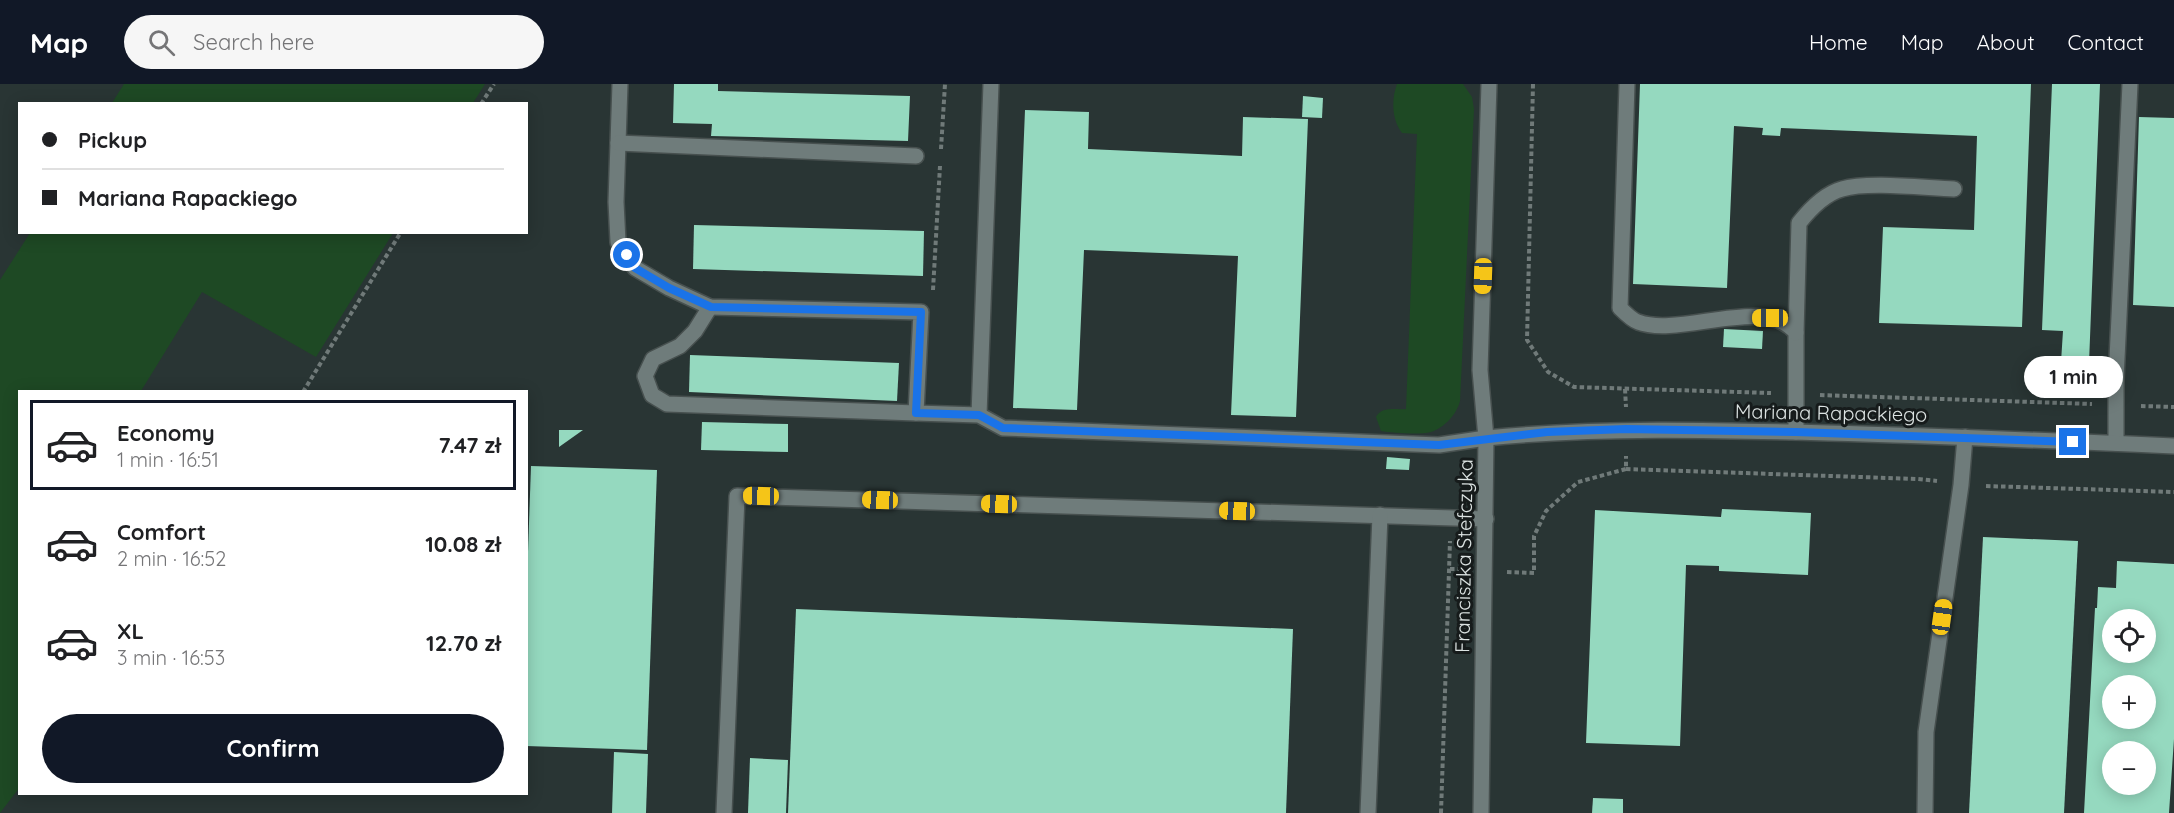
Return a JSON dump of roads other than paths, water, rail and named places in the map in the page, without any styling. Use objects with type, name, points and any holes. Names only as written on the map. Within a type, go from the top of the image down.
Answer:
[{"type":"street","points":[[620,84],[616,202],[618,242],[635,268],[669,288],[711,307],[921,312],[916,413]]},
{"type":"street","points":[[711,307],[695,331],[680,346],[653,359],[645,376],[651,395],[667,404],[979,415],[991,84]]},
{"type":"street","name":"Franciszka Stefczyka","points":[[1481,813],[1486,438],[1480,370],[1489,84]]},
{"type":"street","points":[[1627,84],[1620,308],[1636,322],[1658,327],[1733,318],[1770,318],[1790,326],[1796,333]]},
{"type":"street","points":[[2116,443],[2118,345],[2130,84]]},
{"type":"street","points":[[618,143],[916,156]]},
{"type":"street","points":[[1796,432],[1799,224],[1810,209],[1841,189],[1859,185],[1954,189]]},
{"type":"street","name":"Mariana Rapackiego","points":[[979,415],[1003,428],[1014,429],[1439,445],[1547,432],[1626,429],[1965,437],[2174,446]]},
{"type":"street","points":[[1925,813],[1926,732],[1961,485],[1965,437]]},
{"type":"street","points":[[724,813],[737,496],[1486,519]]},
{"type":"street","points":[[1368,813],[1380,515]]}]
